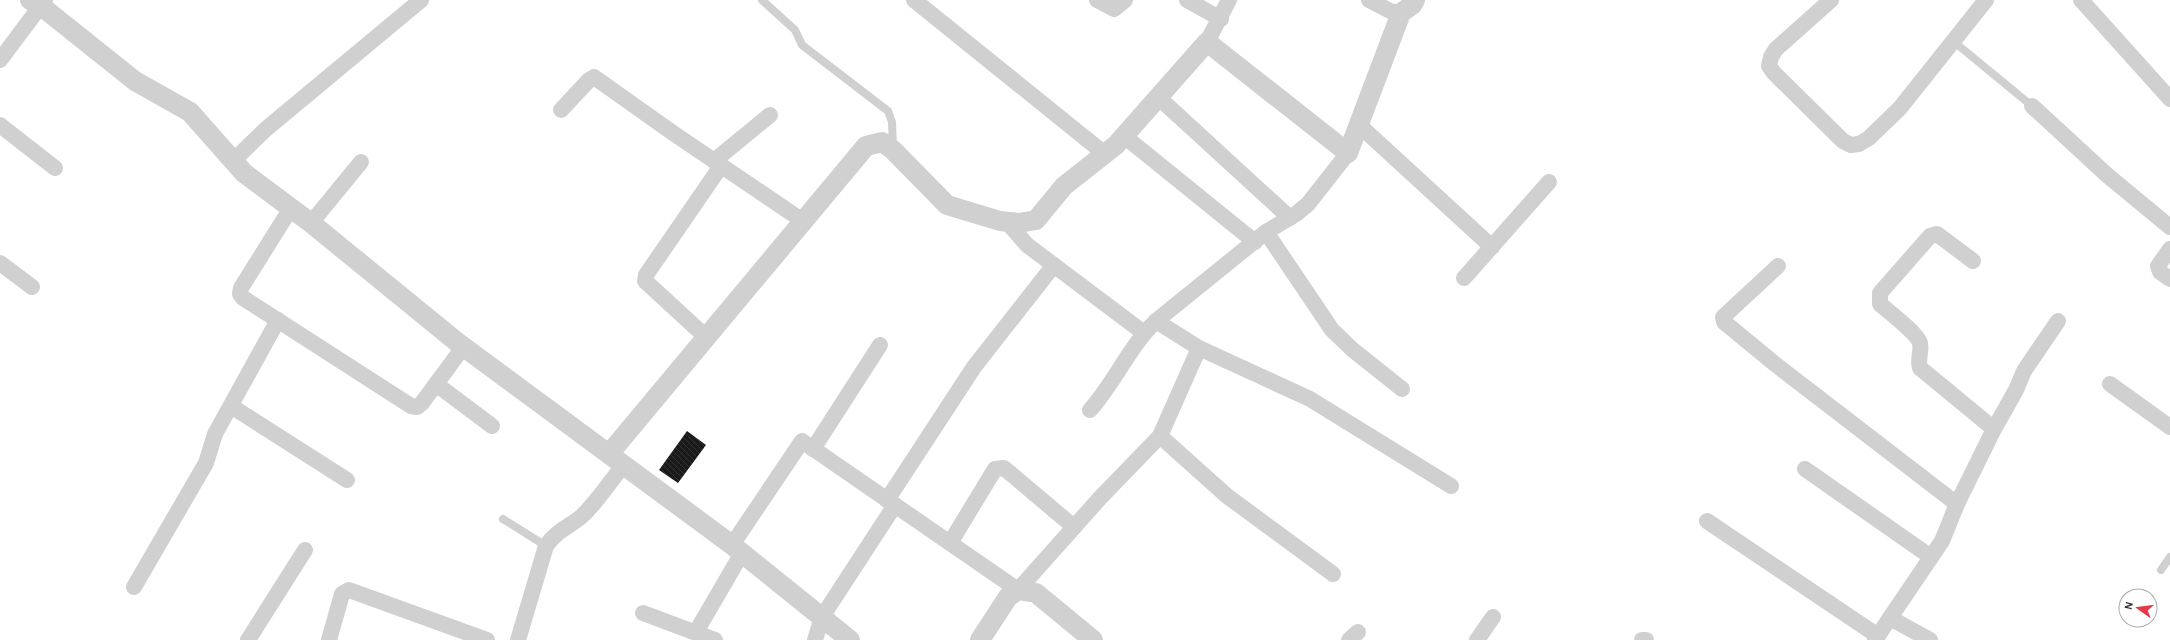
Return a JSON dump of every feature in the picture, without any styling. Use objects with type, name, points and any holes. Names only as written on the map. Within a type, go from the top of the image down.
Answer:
[{"type":"street","points":[[233,161],[266,129],[421,0]]},
{"type":"street","points":[[914,0],[1105,154]]},
{"type":"street","points":[[1097,0],[1114,8],[1125,0]]},
{"type":"street","points":[[1187,0],[1221,19]]},
{"type":"street","points":[[518,640],[546,546],[558,531],[588,510],[616,459],[706,337],[866,146],[882,142],[893,150],[947,205],[1007,222],[1019,223],[1036,220],[1064,186],[1105,154],[1124,136],[1207,42],[1221,19],[1229,0]]},
{"type":"street","points":[[1369,0],[1390,11],[1408,7]]},
{"type":"street","points":[[1831,0],[1776,49],[1771,57],[1769,66],[1774,73],[1843,141],[1851,146],[1860,144],[1869,138],[1900,108],[1986,0]]},
{"type":"street","points":[[2081,0],[2170,99]]},
{"type":"street","points":[[0,60],[39,2],[135,81],[190,112],[244,173],[311,223],[464,346],[737,549],[850,640]]},
{"type":"street","points":[[1090,410],[1101,397],[1144,333],[1156,321],[1261,237],[1290,218],[1316,196],[1348,153],[1408,7]]},
{"type":"street","points":[[1207,42],[1348,153]]},
{"type":"street","points":[[562,110],[589,80],[594,77],[803,221]]},
{"type":"street","points":[[1158,97],[1290,218]]},
{"type":"street","points":[[2032,106],[2107,175],[2170,227]]},
{"type":"street","points":[[706,337],[645,281],[646,275],[717,163],[770,115]]},
{"type":"street","points":[[0,125],[55,168]]},
{"type":"street","points":[[1359,125],[1492,247]]},
{"type":"street","points":[[1124,136],[1261,237],[1332,330],[1353,350],[1402,389]]},
{"type":"street","points":[[311,223],[361,162]]},
{"type":"street","points":[[1464,278],[1549,182]]},
{"type":"street","points":[[291,208],[241,288],[240,294],[411,406],[417,407],[422,403],[464,346]]},
{"type":"street","points":[[1007,222],[1027,245],[1144,333]]},
{"type":"street","points":[[1973,261],[1937,234],[1934,234],[1930,236],[1880,293],[1879,299],[1880,304],[1918,339],[1920,344],[1918,361],[1920,368],[1994,429]]},
{"type":"street","points":[[2170,249],[2158,266],[2160,272],[2170,279]]},
{"type":"street","points":[[0,263],[32,287]]},
{"type":"street","points":[[816,640],[822,617],[974,367],[1054,265]]},
{"type":"street","points":[[1778,266],[1723,317],[1724,322],[1775,364],[1957,504]]},
{"type":"street","points":[[134,587],[206,463],[215,434],[278,320]]},
{"type":"street","points":[[1156,321],[1199,348],[1310,399],[1451,486]]},
{"type":"street","points":[[1707,521],[1876,638],[1942,541],[1957,504],[1994,429],[2016,390],[2024,371],[2058,321]]},
{"type":"street","points":[[813,449],[880,345]]},
{"type":"street","points":[[980,640],[1008,596],[1018,590],[1074,527],[1160,436],[1199,348]]},
{"type":"street","points":[[436,384],[492,426]]},
{"type":"street","points":[[2110,384],[2170,427]]},
{"type":"street","points":[[231,406],[347,480]]},
{"type":"street","points":[[1160,436],[1227,496],[1333,574]]},
{"type":"street","points":[[696,632],[737,549],[802,441],[1018,590],[1036,593],[1093,640]]},
{"type":"street","points":[[950,543],[996,469],[999,467],[1004,468],[1074,527]]},
{"type":"street","points":[[1805,469],[1931,557]]},
{"type":"street","points":[[248,640],[305,550]]},
{"type":"street","points":[[328,640],[342,594],[349,590],[487,640]]},
{"type":"street","points":[[643,613],[715,640]]},
{"type":"street","points":[[1477,640],[1493,617]]},
{"type":"street","points":[[1890,618],[1930,640]]},
{"type":"lane","points":[[762,0],[795,30],[802,45],[888,111],[892,122],[893,150]]},
{"type":"lane","points":[[1953,41],[2032,106]]},
{"type":"lane","points":[[502,519],[546,546]]},
{"type":"lane","points":[[2161,570],[2170,557]]},
{"type":"building","points":[[687,431],[706,445],[678,483],[659,470]]}]
